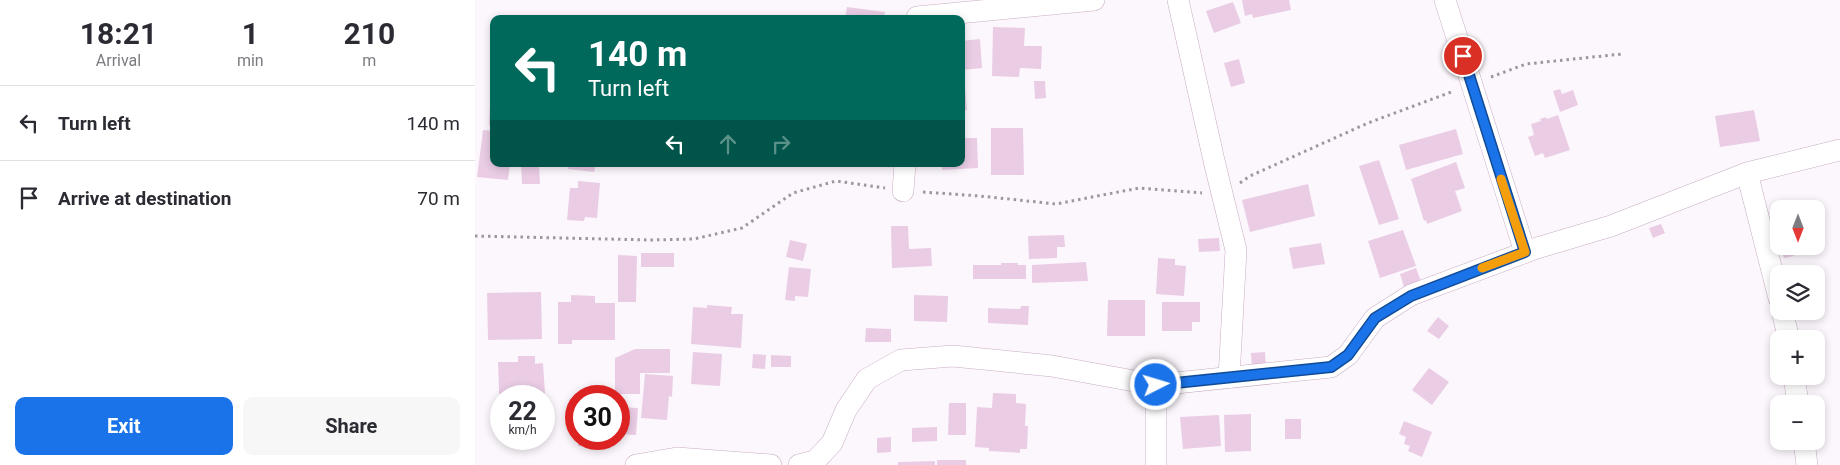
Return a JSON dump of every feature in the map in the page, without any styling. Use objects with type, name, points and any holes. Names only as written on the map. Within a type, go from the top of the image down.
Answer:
[{"type":"street","points":[[917,12],[1094,0]]},
{"type":"street","points":[[1178,0],[1222,195],[1237,250],[1229,378]]},
{"type":"street","points":[[1445,0],[1525,252]]},
{"type":"street","points":[[799,465],[815,461],[833,443],[846,410],[867,379],[901,360],[953,356],[1052,366],[1156,385],[1331,367],[1348,355],[1375,318],[1411,296],[1525,252],[1611,226],[1747,173],[1840,150]]},
{"type":"street","points":[[903,191],[905,167]]},
{"type":"street","points":[[1747,173],[1771,265]]},
{"type":"street","points":[[1156,385],[1156,465]]},
{"type":"street","points":[[1805,450],[1807,465]]},
{"type":"street","points":[[636,465],[677,458],[771,465]]},
{"type":"path","points":[[475,236],[649,240],[694,239],[742,228],[793,193],[836,181],[903,191],[980,196],[1055,204],[1139,188],[1222,195],[1249,176],[1359,127],[1526,64],[1622,54]]},
{"type":"building","points":[[1242,0],[1289,0],[1291,10],[1253,18],[1252,14],[1245,16]]},
{"type":"building","points":[[1233,2],[1241,23],[1214,33],[1206,11]]},
{"type":"building","points":[[847,7],[885,12],[885,15],[846,15]]},
{"type":"building","points":[[993,27],[1025,28],[1024,46],[1042,46],[1041,69],[1020,68],[1019,77],[992,76]]},
{"type":"building","points":[[980,39],[982,68],[965,70],[965,41]]},
{"type":"building","points":[[1239,59],[1245,83],[1231,87],[1224,63]]},
{"type":"building","points":[[1034,81],[1045,81],[1046,98],[1035,99]]},
{"type":"building","points":[[965,87],[967,110],[965,110]]},
{"type":"building","points":[[1560,89],[1562,94],[1573,90],[1578,105],[1560,112],[1553,91]]},
{"type":"building","points":[[1754,110],[1760,141],[1720,147],[1715,116]]},
{"type":"building","points":[[1558,115],[1570,150],[1545,158],[1543,153],[1535,156],[1528,137],[1534,135],[1531,124],[1541,121],[1540,119],[1546,117],[1547,119]]},
{"type":"building","points":[[991,128],[1023,128],[1024,175],[991,175]]},
{"type":"building","points":[[1456,129],[1463,154],[1406,170],[1399,145]]},
{"type":"building","points":[[483,130],[490,131],[490,167],[510,167],[508,180],[477,177]]},
{"type":"building","points":[[965,138],[977,138],[978,168],[942,170],[942,167],[965,167]]},
{"type":"building","points":[[1379,160],[1399,219],[1379,225],[1359,166]]},
{"type":"building","points":[[1456,162],[1465,188],[1455,191],[1462,211],[1427,224],[1426,220],[1424,221],[1411,179]]},
{"type":"building","points":[[521,167],[539,167],[540,184],[522,184]]},
{"type":"building","points":[[568,167],[595,167],[594,172],[568,169]]},
{"type":"building","points":[[578,181],[600,183],[597,218],[585,217],[584,221],[567,220],[570,188],[578,188]]},
{"type":"building","points":[[1308,184],[1315,216],[1250,232],[1242,200]]},
{"type":"building","points":[[1661,224],[1665,233],[1653,238],[1649,228]]},
{"type":"building","points":[[891,226],[908,226],[909,249],[931,248],[932,266],[892,268]]},
{"type":"building","points":[[1403,230],[1416,266],[1380,278],[1368,241]]},
{"type":"building","points":[[1064,235],[1065,247],[1057,247],[1057,258],[1029,259],[1028,236]]},
{"type":"building","points":[[1219,238],[1220,251],[1199,252],[1198,239]]},
{"type":"building","points":[[790,240],[807,244],[803,261],[786,257]]},
{"type":"building","points":[[1321,243],[1325,264],[1293,269],[1289,248]]},
{"type":"building","points":[[641,253],[674,253],[674,267],[641,267]]},
{"type":"building","points":[[618,255],[637,256],[636,302],[618,302]]},
{"type":"building","points":[[1783,255],[1794,255],[1794,256],[1784,258]]},
{"type":"building","points":[[1158,258],[1175,259],[1175,265],[1186,266],[1184,296],[1156,294]]},
{"type":"building","points":[[1086,262],[1088,281],[1032,283],[1032,265]]},
{"type":"building","points":[[1001,263],[1026,265],[1026,279],[973,279],[973,265],[1001,265]]},
{"type":"building","points":[[789,267],[811,269],[808,297],[795,296],[795,301],[785,300]]},
{"type":"building","points":[[1416,268],[1422,284],[1405,290],[1400,274]]},
{"type":"building","points":[[541,292],[542,339],[488,340],[487,293]]},
{"type":"building","points":[[571,295],[595,296],[595,303],[615,303],[615,340],[572,340],[572,344],[558,344],[558,302],[571,302]]},
{"type":"building","points":[[914,295],[948,296],[947,322],[914,321]]},
{"type":"building","points":[[1108,300],[1145,300],[1145,336],[1107,336]]},
{"type":"building","points":[[1162,302],[1200,302],[1200,322],[1192,322],[1192,331],[1162,331]]},
{"type":"building","points":[[707,305],[732,307],[731,314],[743,314],[741,348],[691,344],[693,307],[707,308]]},
{"type":"building","points":[[1021,306],[1029,306],[1028,325],[988,323],[988,308],[1020,309]]},
{"type":"building","points":[[1438,317],[1449,326],[1439,339],[1427,331]]},
{"type":"building","points":[[866,328],[891,329],[891,342],[865,342]]},
{"type":"building","points":[[635,349],[670,349],[670,373],[640,373],[640,394],[630,394],[630,385],[615,385],[615,358]]},
{"type":"building","points":[[693,352],[722,354],[720,386],[691,384]]},
{"type":"building","points":[[1265,352],[1266,368],[1252,369],[1251,353]]},
{"type":"building","points":[[753,354],[766,355],[765,369],[752,368]]},
{"type":"building","points":[[771,355],[791,356],[791,367],[771,367]]},
{"type":"building","points":[[518,356],[535,356],[535,364],[543,363],[544,385],[499,385],[498,362],[518,362]]},
{"type":"building","points":[[1429,368],[1449,382],[1432,405],[1412,390]]},
{"type":"building","points":[[645,374],[673,376],[672,397],[669,396],[667,420],[641,418]]},
{"type":"building","points":[[993,393],[1016,394],[1016,403],[1026,404],[1025,426],[1028,426],[1027,449],[1020,449],[1020,453],[989,451],[989,448],[975,447],[977,407],[992,408]]},
{"type":"building","points":[[949,403],[966,403],[966,435],[948,435]]},
{"type":"building","points":[[630,408],[638,408],[636,435],[630,435]]},
{"type":"building","points":[[1251,414],[1251,451],[1225,452],[1224,415]]},
{"type":"building","points":[[1219,415],[1221,446],[1183,449],[1180,417]]},
{"type":"building","points":[[1285,419],[1301,419],[1301,439],[1285,439]]},
{"type":"building","points":[[1404,421],[1432,432],[1422,457],[1408,451],[1410,446],[1404,444],[1406,437],[1399,434]]},
{"type":"building","points":[[937,427],[937,441],[912,442],[912,428]]},
{"type":"building","points":[[891,437],[891,452],[877,453],[877,438]]},
{"type":"building","points":[[937,460],[966,460],[966,465],[937,465]]},
{"type":"building","points":[[935,461],[935,465],[898,465],[898,462]]},
{"type":"slow traffic","points":[[1482,268],[1525,252],[1501,179]]},
{"type":"route","points":[[1156,385],[1331,367],[1348,355],[1375,318],[1411,296],[1525,252],[1463,56]]}]
